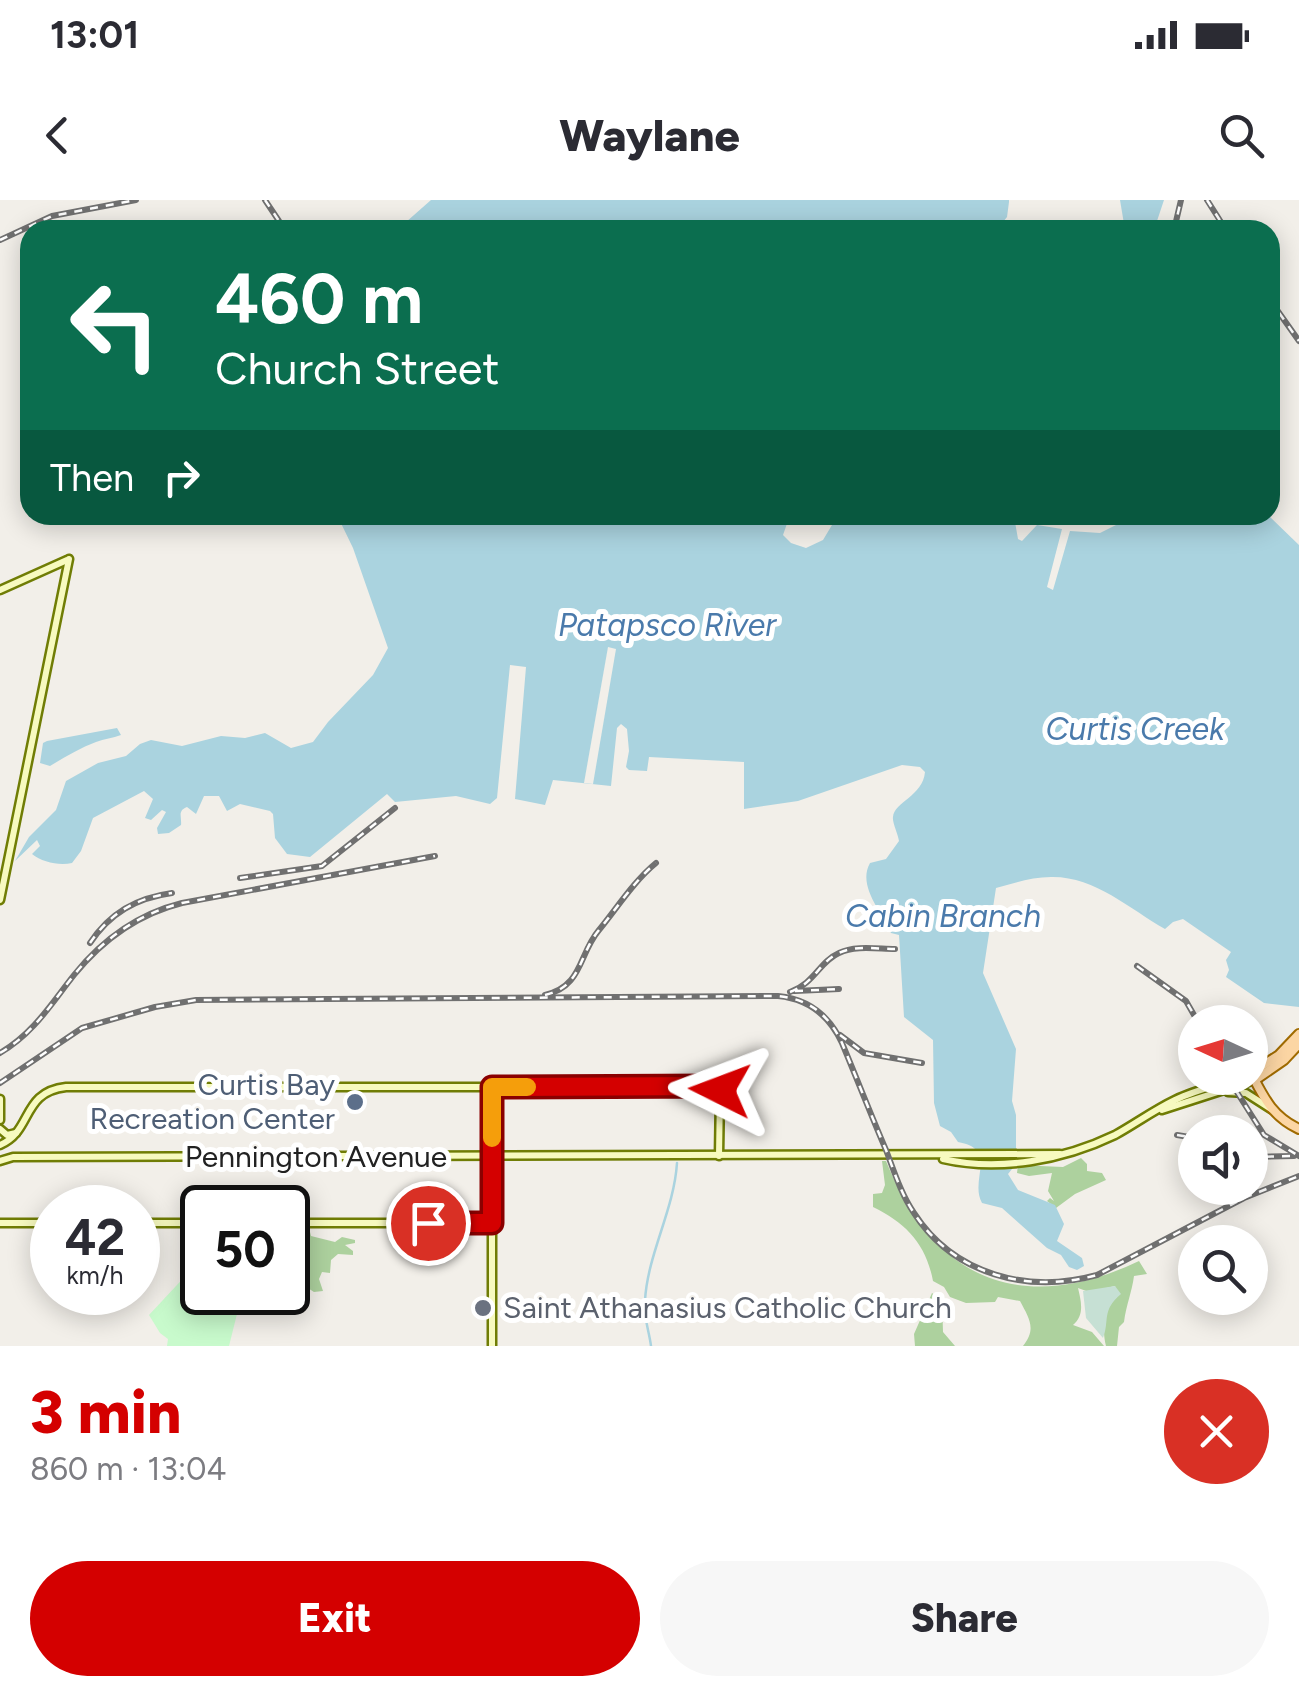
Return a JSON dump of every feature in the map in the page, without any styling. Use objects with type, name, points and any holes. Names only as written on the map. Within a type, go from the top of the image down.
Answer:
[{"type":"main road","points":[[0,590],[68,559],[0,900]]},
{"type":"main road","name":"Pennington Avenue","points":[[1268,1070],[1297,1040]]},
{"type":"main road","name":"Pennington Avenue","points":[[1268,1063],[1297,1040]]},
{"type":"main road","points":[[1268,1106],[1267,1080],[1274,1068]]},
{"type":"main road","points":[[0,1145],[10,1141],[37,1098],[66,1087],[719,1088],[720,1156]]},
{"type":"main road","points":[[492,1087],[492,1346]]},
{"type":"main road","name":"Pennington Avenue","points":[[0,1158],[932,1155],[1020,1159],[1060,1154],[1099,1142],[1190,1095]]},
{"type":"main road","name":"Pennington Avenue","points":[[1156,1112],[1209,1095]]},
{"type":"main road","points":[[1249,1095],[1299,1128]]},
{"type":"main road","points":[[1262,1095],[1268,1106]]},
{"type":"main road","points":[[0,1100],[0,1120]]},
{"type":"main road","points":[[0,1129],[7,1135],[17,1132]]},
{"type":"main road","points":[[668,1156],[716,1154],[720,1145]]},
{"type":"main road","points":[[310,1223],[492,1223]]},
{"type":"main road","points":[[0,1224],[30,1224]]},
{"type":"green space","points":[[1081,1158],[1087,1171],[1102,1173],[1106,1180],[1056,1208],[1047,1201],[1054,1201],[1048,1191],[1052,1173],[1017,1173],[1018,1165],[1063,1167]]},
{"type":"green space","points":[[882,1161],[886,1161],[906,1202],[929,1235],[956,1260],[986,1277],[1020,1285],[1056,1286],[1096,1278],[1139,1261],[1147,1274],[1134,1276],[1117,1346],[1106,1346],[1104,1334],[1106,1314],[1117,1297],[1115,1286],[1089,1292],[1078,1288],[1081,1312],[1073,1325],[1092,1332],[1104,1346],[1023,1346],[1031,1329],[1020,1301],[998,1297],[995,1302],[966,1303],[950,1297],[944,1287],[933,1281],[913,1236],[873,1207],[873,1194],[882,1193],[885,1185]]},
{"type":"green space","points":[[310,1232],[311,1236],[335,1242],[342,1237],[355,1240],[345,1245],[353,1255],[338,1254],[331,1260],[330,1273],[322,1272],[319,1279],[323,1291],[310,1289]]},
{"type":"green space","points":[[180,1282],[180,1315],[237,1315],[229,1346],[167,1346],[168,1339],[149,1315],[160,1315],[160,1303]]},
{"type":"green space","points":[[1115,1286],[1121,1294],[1108,1311],[1103,1338],[1086,1318],[1083,1291]]},
{"type":"green space","points":[[932,1293],[942,1300],[943,1332],[955,1346],[915,1346],[914,1334]]},
{"type":"water","points":[[431,200],[1009,200],[1005,220],[408,220]]},
{"type":"water","points":[[1120,200],[1164,200],[1157,220],[1123,220]]},
{"type":"water","points":[[342,525],[786,525],[783,535],[791,543],[806,548],[823,540],[832,525],[1016,525],[1022,541],[1037,525],[1062,529],[1047,587],[1053,590],[1070,531],[1100,533],[1116,525],[1278,525],[1299,545],[1299,1007],[1264,1003],[1226,977],[1226,960],[1231,952],[1183,919],[1165,929],[1111,895],[1067,878],[1037,878],[996,888],[983,973],[1016,1049],[1012,1101],[1016,1115],[1016,1164],[1008,1174],[1018,1190],[1055,1205],[1064,1224],[1057,1241],[1082,1258],[1084,1266],[1077,1270],[1002,1208],[982,1203],[977,1151],[958,1142],[940,1126],[934,1103],[933,1040],[904,1017],[899,935],[891,933],[872,899],[867,872],[870,863],[886,859],[899,841],[893,817],[923,780],[925,772],[920,767],[902,765],[798,801],[744,809],[744,762],[649,757],[647,771],[629,770],[627,729],[621,724],[617,728],[611,786],[553,780],[545,805],[515,799],[526,667],[510,665],[497,798],[490,804],[456,796],[395,802],[387,794],[310,857],[287,854],[275,838],[270,811],[240,804],[227,811],[219,796],[204,796],[196,814],[187,807],[181,812],[181,825],[169,833],[158,834],[166,812],[162,810],[151,820],[145,818],[153,799],[144,791],[93,818],[81,851],[72,863],[56,864],[36,857],[32,854],[40,846],[37,840],[15,861],[29,837],[56,810],[66,781],[98,763],[126,756],[140,744],[151,740],[182,746],[221,736],[245,738],[265,733],[291,748],[313,742],[373,675],[388,648]]},
{"type":"water","points":[[117,728],[121,735],[90,744],[50,766],[40,763],[43,743],[47,741]]},
{"type":"pier","points":[[608,647],[616,649],[593,784],[584,783]]},
{"type":"waterway","points":[[651,1346],[645,1312],[647,1283],[677,1163]]},
{"type":"railway","points":[[43,220],[136,200]]},
{"type":"railway","points":[[265,200],[278,220]]},
{"type":"railway","points":[[1176,220],[1181,200]]},
{"type":"railway","points":[[1207,200],[1220,220]]},
{"type":"railway","points":[[0,240],[20,231]]},
{"type":"railway","points":[[1280,314],[1299,341]]},
{"type":"railway","points":[[240,878],[322,866],[395,808]]},
{"type":"railway","points":[[0,1053],[32,1027],[97,950],[151,914],[182,903],[435,856]]},
{"type":"railway","points":[[545,995],[567,985],[599,930],[656,863]]},
{"type":"railway","points":[[90,943],[106,923],[125,909],[172,893]]},
{"type":"railway","points":[[790,992],[839,953],[859,948],[895,949]]},
{"type":"railway","points":[[1137,966],[1188,1005]]},
{"type":"railway","points":[[795,991],[839,989]]},
{"type":"railway","points":[[0,1083],[82,1028],[196,1000],[778,996],[808,1005],[837,1033],[914,1213],[950,1252],[995,1274],[1045,1282],[1097,1275],[1244,1198],[1299,1176]]},
{"type":"railway","points":[[840,1035],[864,1053],[922,1063]]},
{"type":"railway","points":[[1239,1095],[1264,1135],[1299,1156]]},
{"type":"railway","points":[[1268,1157],[1294,1156]]},
{"type":"slow traffic","points":[[492,1138],[492,1087],[527,1087]]},
{"type":"place","name":"Curtis Bay Recreation Center","points":[[355,1102]]},
{"type":"place","name":"Saint Athanasius Catholic Church","points":[[483,1308]]},
{"type":"route","points":[[428,1223],[492,1223],[492,1087],[714,1086],[720,1090]]},
{"type":"water label","name":"Patapsco River","points":[[667,625]]},
{"type":"water label","name":"Curtis Creek","points":[[1135,729]]},
{"type":"water label","name":"Cabin Branch","points":[[943,916]]}]
